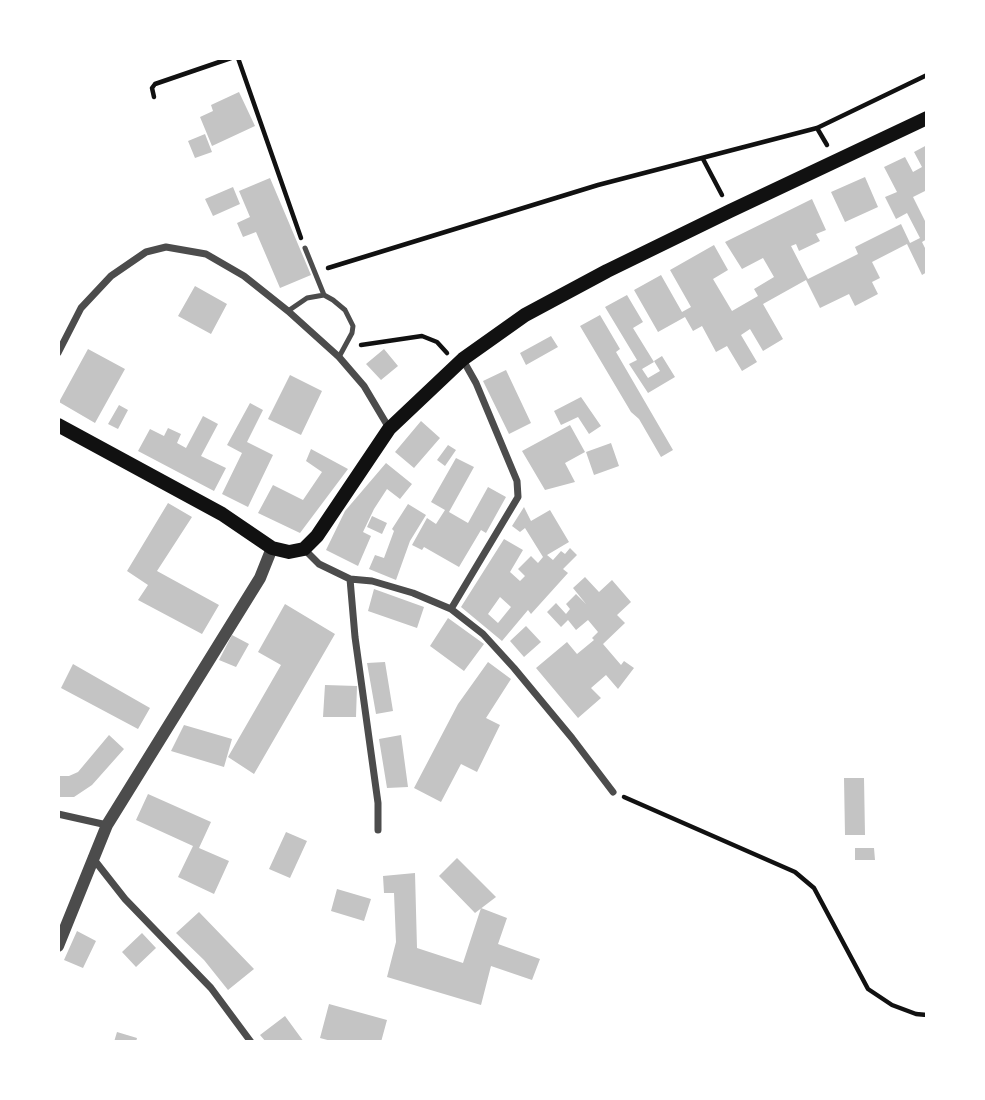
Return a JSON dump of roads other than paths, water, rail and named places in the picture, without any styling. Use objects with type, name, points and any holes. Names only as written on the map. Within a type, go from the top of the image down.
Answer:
[{"type":"main road","points":[[58,425],[199,501],[272,548],[289,552],[304,549],[317,536],[389,429],[456,357],[525,315],[607,271],[927,118]]},
{"type":"street","points":[[58,353],[81,308],[111,276],[146,252],[166,247],[206,254],[244,276],[339,357],[363,386],[389,429]]},
{"type":"street","points":[[451,609],[518,497],[517,481],[476,383],[456,357]]},
{"type":"street","points":[[58,946],[107,825],[260,578],[272,548]]},
{"type":"street","points":[[304,549],[319,564],[350,579],[414,593],[451,609],[483,634],[572,738],[612,792]]},
{"type":"street","points":[[350,579],[355,637],[378,803],[378,830]]},
{"type":"street","points":[[58,814],[107,825]]},
{"type":"street","points":[[92,857],[125,899],[211,988],[251,1042]]},
{"type":"lane","points":[[305,248],[324,295],[345,310],[353,326],[339,357]]},
{"type":"lane","points":[[288,311],[307,298],[324,295]]}]
